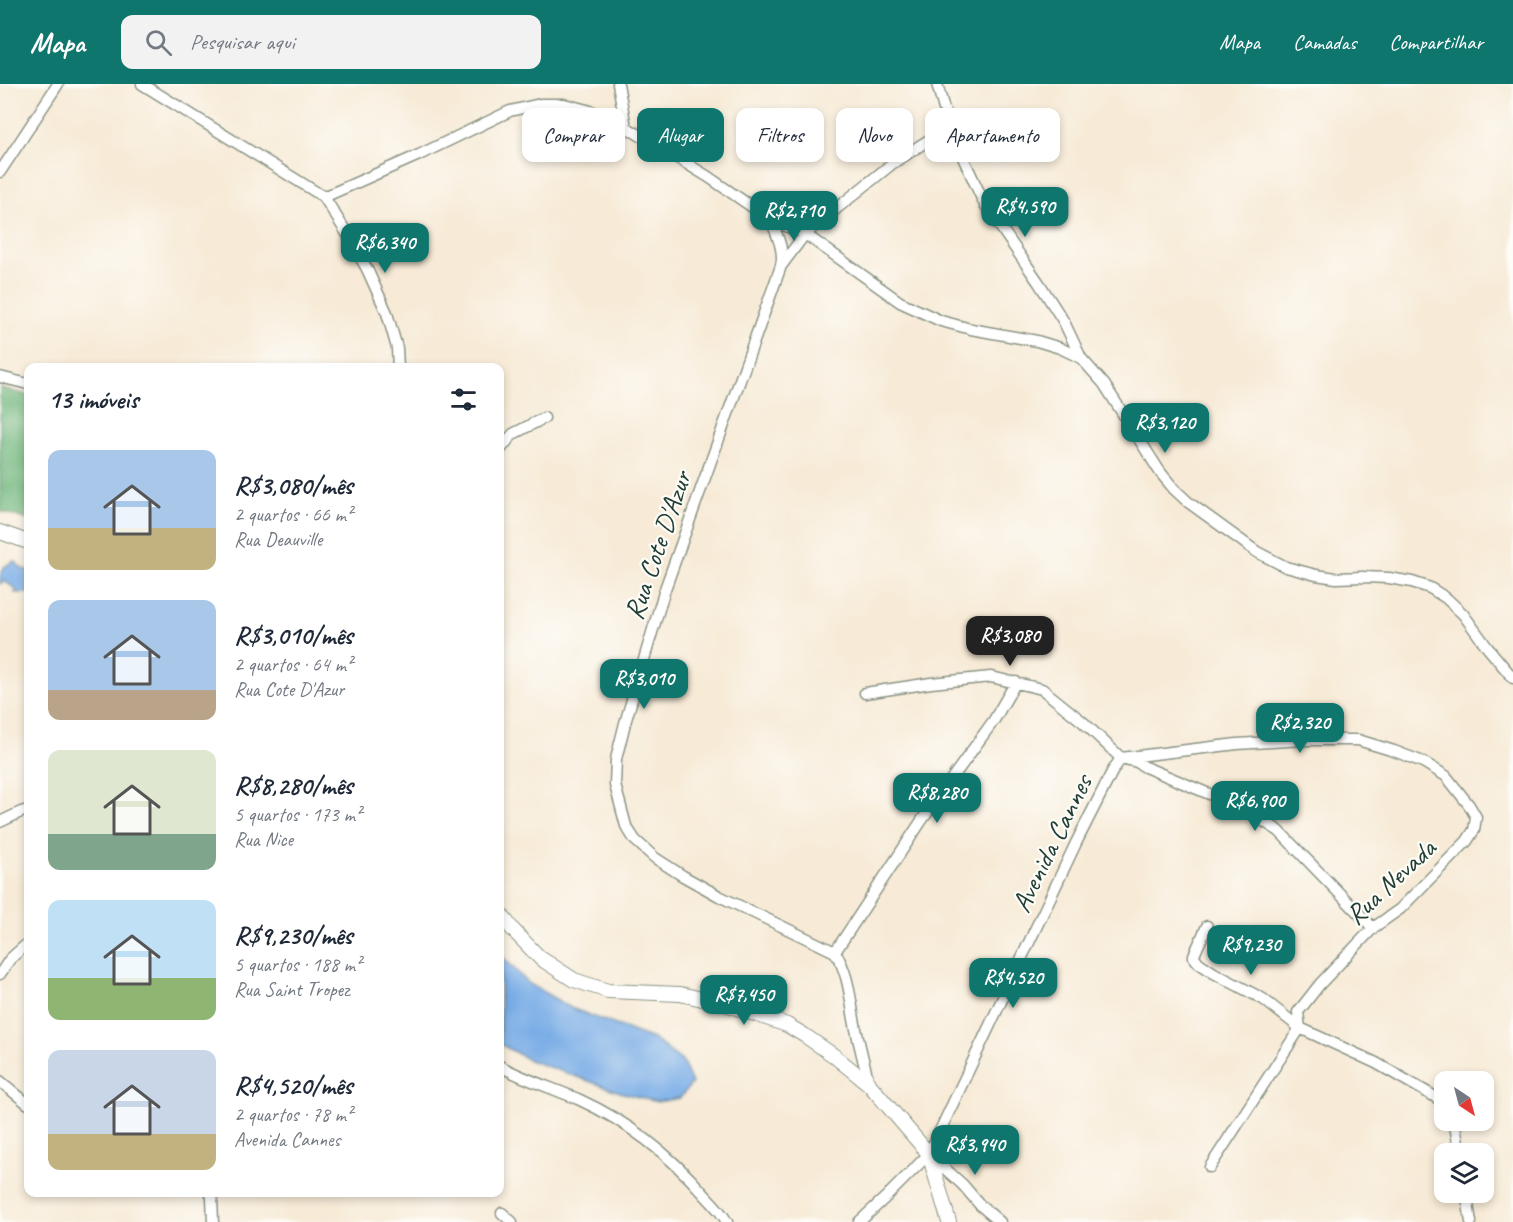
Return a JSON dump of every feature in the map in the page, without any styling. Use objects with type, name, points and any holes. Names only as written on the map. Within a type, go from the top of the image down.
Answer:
[{"type":"street","points":[[0,172],[58,84]]},
{"type":"street","points":[[142,84],[324,197],[367,269],[387,313],[397,348],[398,363]]},
{"type":"street","points":[[618,84],[626,127]]},
{"type":"street","points":[[937,84],[944,108]]},
{"type":"street","points":[[324,197],[510,111],[540,104],[564,104],[591,111],[626,127],[707,176],[771,220],[805,234],[900,302],[941,321],[1037,341],[1081,358]]},
{"type":"street","name":"Rua Cote D'Azur","points":[[835,952],[719,896],[655,858],[635,840],[626,826],[615,785],[616,759],[665,589],[781,266],[805,234],[892,163],[925,142]]},
{"type":"street","points":[[965,162],[984,203],[1064,322],[1081,358],[1104,384],[1160,472],[1174,489],[1188,502],[1257,552],[1286,567],[1316,575],[1389,578],[1430,588],[1446,598],[1463,614],[1513,678]]},
{"type":"street","points":[[771,220],[783,259],[781,266]]},
{"type":"street","points":[[0,377],[24,383]]},
{"type":"street","points":[[504,445],[513,434],[543,418]]},
{"type":"street","points":[[0,532],[24,541]]},
{"type":"street","points":[[866,693],[991,677],[1042,689],[1083,722],[1121,758],[1137,762],[1245,808],[1279,831],[1373,928]]},
{"type":"street","points":[[869,1084],[850,993],[841,961],[835,952],[922,820],[994,720],[1016,682]]},
{"type":"street","name":"Rua Nevada","points":[[1121,758],[1248,744],[1303,740],[1358,740],[1423,762],[1446,776],[1476,817],[1474,830],[1467,841],[1400,909],[1373,928],[1320,984],[1298,1012],[1300,1028],[1210,1167]]},
{"type":"street","name":"Avenida Cannes","points":[[859,1222],[929,1154],[1076,843],[1121,758]]},
{"type":"street","points":[[0,822],[24,811]]},
{"type":"street","points":[[504,918],[540,958],[574,980],[608,991],[680,994],[725,1004],[787,1025],[804,1035],[869,1084],[929,1154],[1000,1222]]},
{"type":"street","points":[[1207,926],[1194,955],[1195,959],[1214,973],[1263,999],[1300,1028],[1376,1063],[1434,1096]]},
{"type":"street","points":[[0,974],[10,959],[24,947]]},
{"type":"street","points":[[504,1068],[581,1101],[627,1125],[662,1151],[698,1186],[727,1222]]},
{"type":"street","points":[[0,1081],[24,1101]]},
{"type":"street","points":[[929,1154],[949,1222]]},
{"type":"street","points":[[212,1197],[213,1222]]},
{"type":"street","points":[[1468,1203],[1471,1222]]},
{"type":"street","points":[[502,1213],[512,1222]]},
{"type":"green space","points":[[0,388],[24,394],[24,519],[0,511]]},
{"type":"water","points":[[15,561],[24,569],[24,593],[15,593],[16,589],[4,581],[0,584],[2,569]]},
{"type":"water","points":[[504,958],[528,983],[571,1008],[653,1039],[682,1061],[692,1083],[680,1098],[657,1102],[620,1092],[529,1060],[504,1046]]}]
